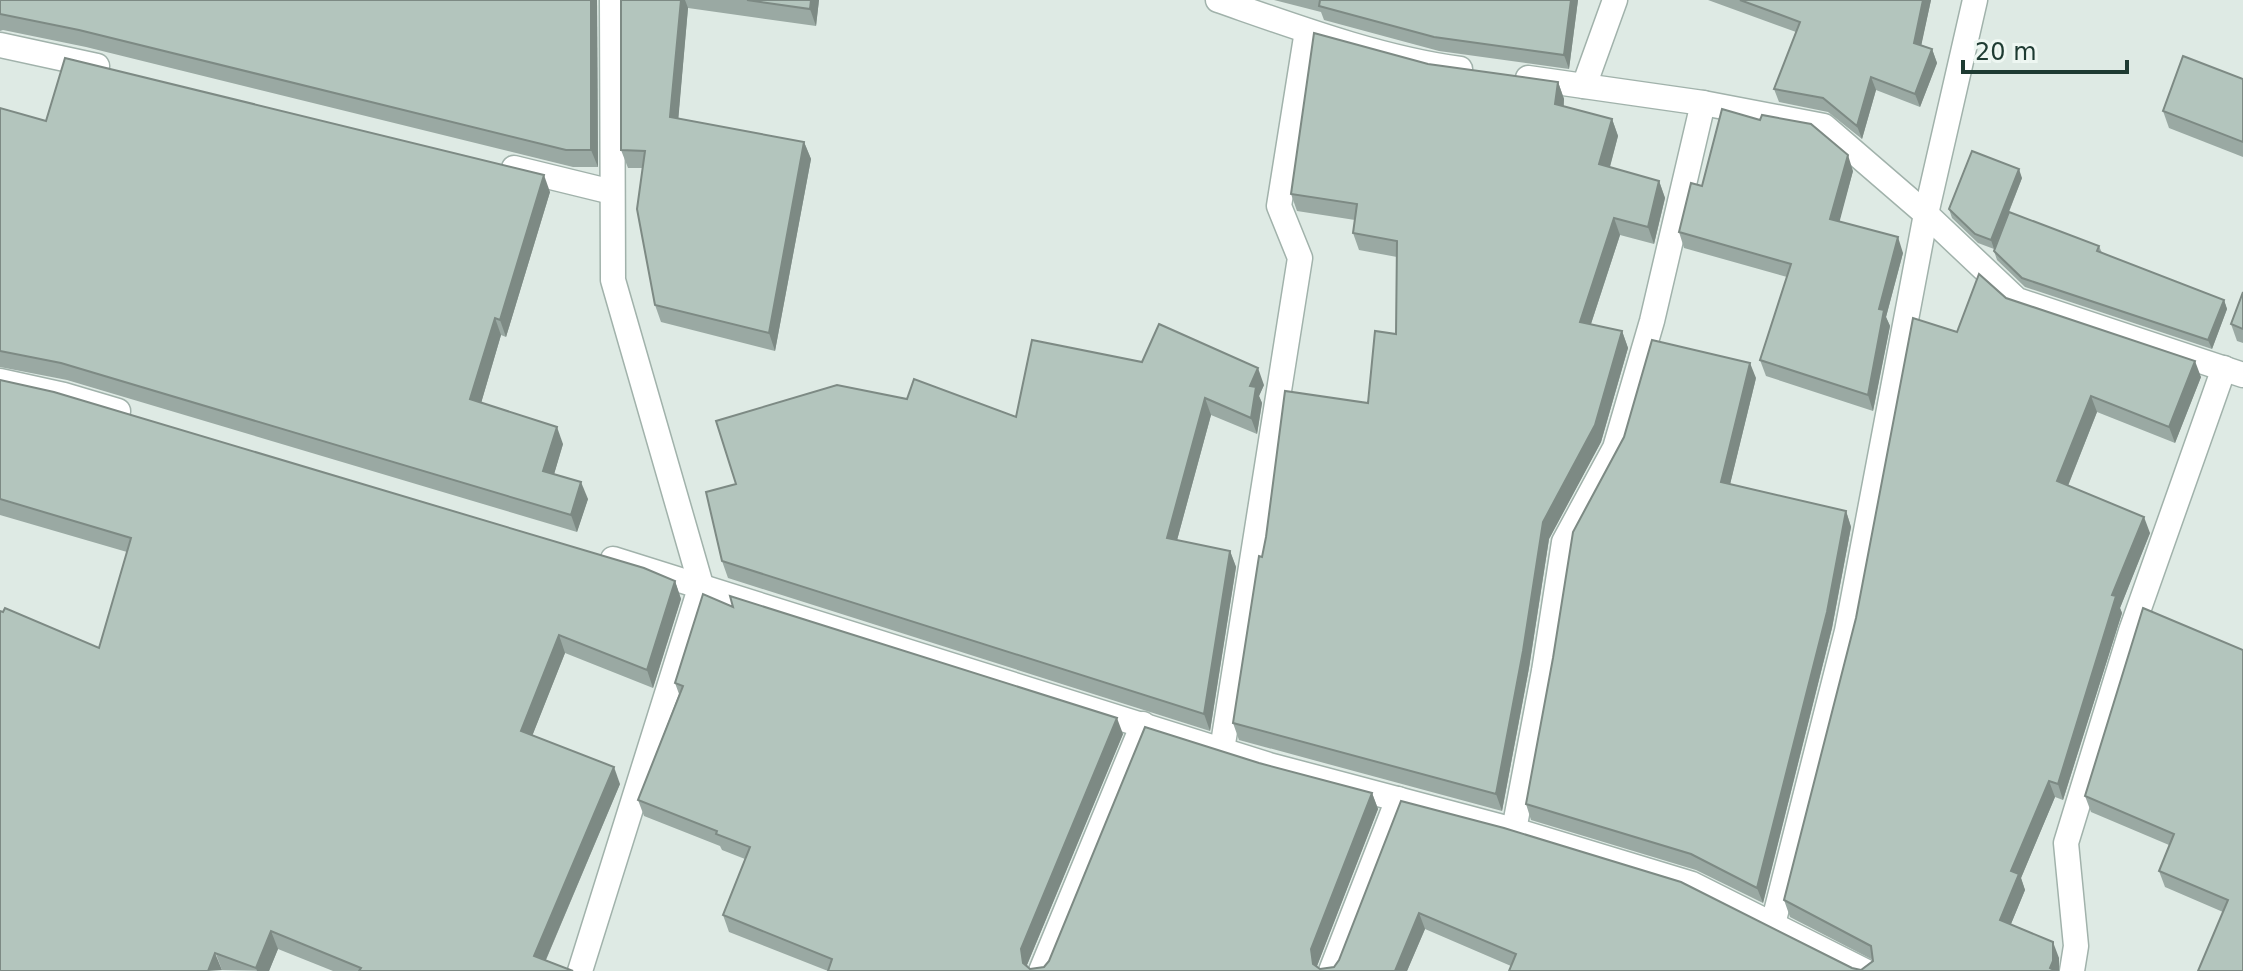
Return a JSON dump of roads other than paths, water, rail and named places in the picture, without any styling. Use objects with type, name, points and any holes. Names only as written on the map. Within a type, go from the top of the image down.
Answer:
[{"type":"street","points":[[580,971],[701,585],[613,280],[612,0]]},
{"type":"street","points":[[1218,0],[1307,31],[1436,66],[1480,72]]},
{"type":"street","points":[[1584,86],[1615,0]]},
{"type":"street","points":[[1773,924],[1847,631],[1926,214],[1975,0]]},
{"type":"street","points":[[1222,750],[1300,258],[1279,206],[1307,31]]},
{"type":"street","points":[[0,45],[112,70]]},
{"type":"street","points":[[1510,76],[1703,103],[1824,126],[1926,214],[2017,300],[2234,372],[2131,631],[2066,843],[2076,946],[2072,971]]},
{"type":"street","points":[[1514,830],[1564,542],[1615,448],[1652,321],[1703,103]]},
{"type":"street","points":[[491,163],[612,192]]},
{"type":"street","points":[[0,381],[64,395],[139,418]]},
{"type":"street","points":[[594,553],[1222,750],[1514,830],[1692,884],[1865,971]]},
{"type":"street","points":[[1041,971],[1143,724]]},
{"type":"street","points":[[1331,971],[1398,799]]}]
